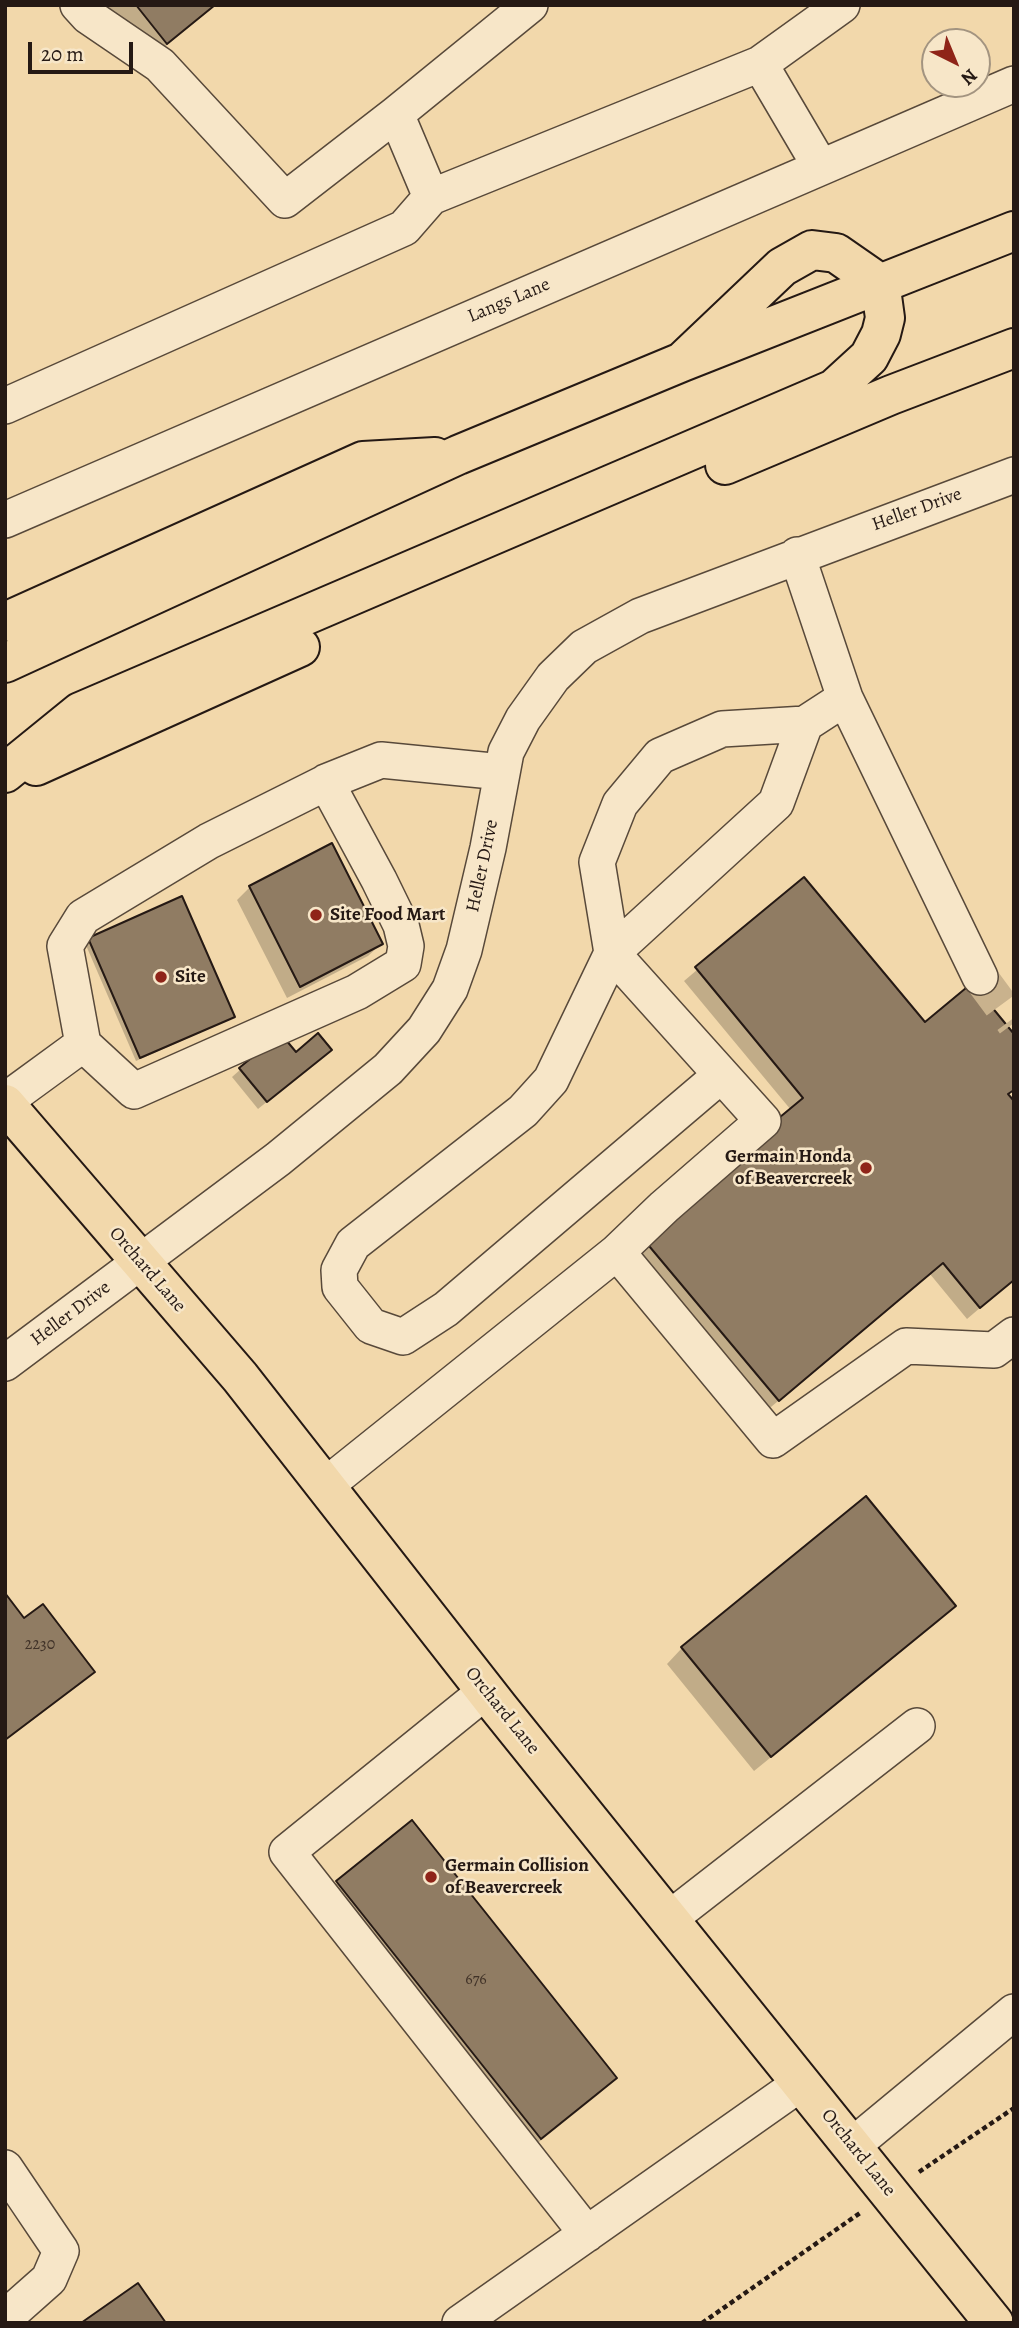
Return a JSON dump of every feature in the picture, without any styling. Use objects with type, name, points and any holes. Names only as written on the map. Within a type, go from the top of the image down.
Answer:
[{"type":"main road","points":[[5,663],[458,455],[682,362],[1014,231]]},
{"type":"main road","points":[[5,773],[80,712],[834,389],[869,357],[881,334],[885,318],[882,296],[872,278],[836,253],[812,250],[782,267],[682,362]]},
{"type":"main road","points":[[5,780],[441,584],[891,395],[1014,348]]},
{"type":"main road","points":[[5,622],[363,461],[458,455]]},
{"type":"main road","points":[[5,691],[372,523],[458,455]]},
{"type":"main road","name":"Orchard Lane","points":[[5,1103],[240,1377],[486,1691],[994,2323]]},
{"type":"street","points":[[78,5],[88,16],[160,65],[285,200],[530,5]]},
{"type":"street","points":[[5,406],[404,228],[431,197],[760,64],[842,5]]},
{"type":"street","points":[[760,64],[820,166]]},
{"type":"street","name":"Langs Lane","points":[[5,520],[1014,84]]},
{"type":"street","points":[[396,114],[431,197]]},
{"type":"street","name":"Heller Drive","points":[[5,1363],[278,1159],[388,1069],[424,1030],[450,989],[464,950],[488,848],[506,752],[523,719],[553,677],[584,647],[640,616],[1014,475]]},
{"type":"street","points":[[797,555],[845,698],[980,977]]},
{"type":"street","points":[[325,1486],[617,1252],[664,1207],[763,1121],[612,953],[597,862],[620,804],[660,756],[722,729],[805,724],[845,698]]},
{"type":"street","points":[[720,1076],[446,1309],[403,1337],[371,1326],[340,1287],[339,1270],[353,1244],[523,1111],[551,1080],[612,953],[776,803],[805,724]]},
{"type":"street","points":[[326,782],[401,925],[406,946],[403,964],[357,992],[134,1091],[83,1044],[65,946],[83,917],[209,841],[326,782],[381,760],[502,772]]},
{"type":"street","points":[[5,1103],[83,1044]]},
{"type":"street","points":[[617,1252],[773,1440],[906,1346],[994,1349],[1014,1335]]},
{"type":"street","points":[[486,1691],[287,1852],[587,2234]]},
{"type":"street","points":[[669,1919],[916,1726]]},
{"type":"street","points":[[852,2146],[1014,2011]]},
{"type":"street","points":[[460,2323],[801,2083]]},
{"type":"street","points":[[5,2168],[61,2251],[49,2279],[5,2318]]},
{"type":"building","points":[[136,5],[215,5],[167,44]]},
{"type":"building","name":"Site Food Mart","points":[[332,843],[383,944],[300,987],[249,886]]},
{"type":"building","name":"Germain Honda of Beavercreek","points":[[804,877],[925,1022],[972,983],[1014,1034],[1014,1090],[1008,1094],[1014,1101],[1014,1280],[980,1308],[943,1263],[779,1401],[639,1234],[803,1098],[695,967]]},
{"type":"building","name":"Site","points":[[182,896],[235,1017],[140,1058],[88,938]]},
{"type":"building","points":[[318,1033],[332,1050],[267,1102],[239,1068],[281,1034],[296,1052]]},
{"type":"building","points":[[866,1496],[956,1606],[771,1757],[681,1647]]},
{"type":"building","points":[[5,1593],[24,1618],[43,1604],[95,1672],[5,1740]]},
{"type":"building","points":[[412,1820],[617,2078],[541,2139],[336,1881]]},
{"type":"building","points":[[138,2283],[166,2323],[81,2323]]},
{"type":"tunnel","points":[[980,977],[1014,1023]]},
{"type":"place","name":"Site Food Mart","points":[[316,915]]},
{"type":"place","name":"Site","points":[[161,977]]},
{"type":"place","name":"Germain Honda of Beavercreek","points":[[866,1168]]},
{"type":"place","name":"Germain Collision of Beavercreek","points":[[431,1877]]}]
